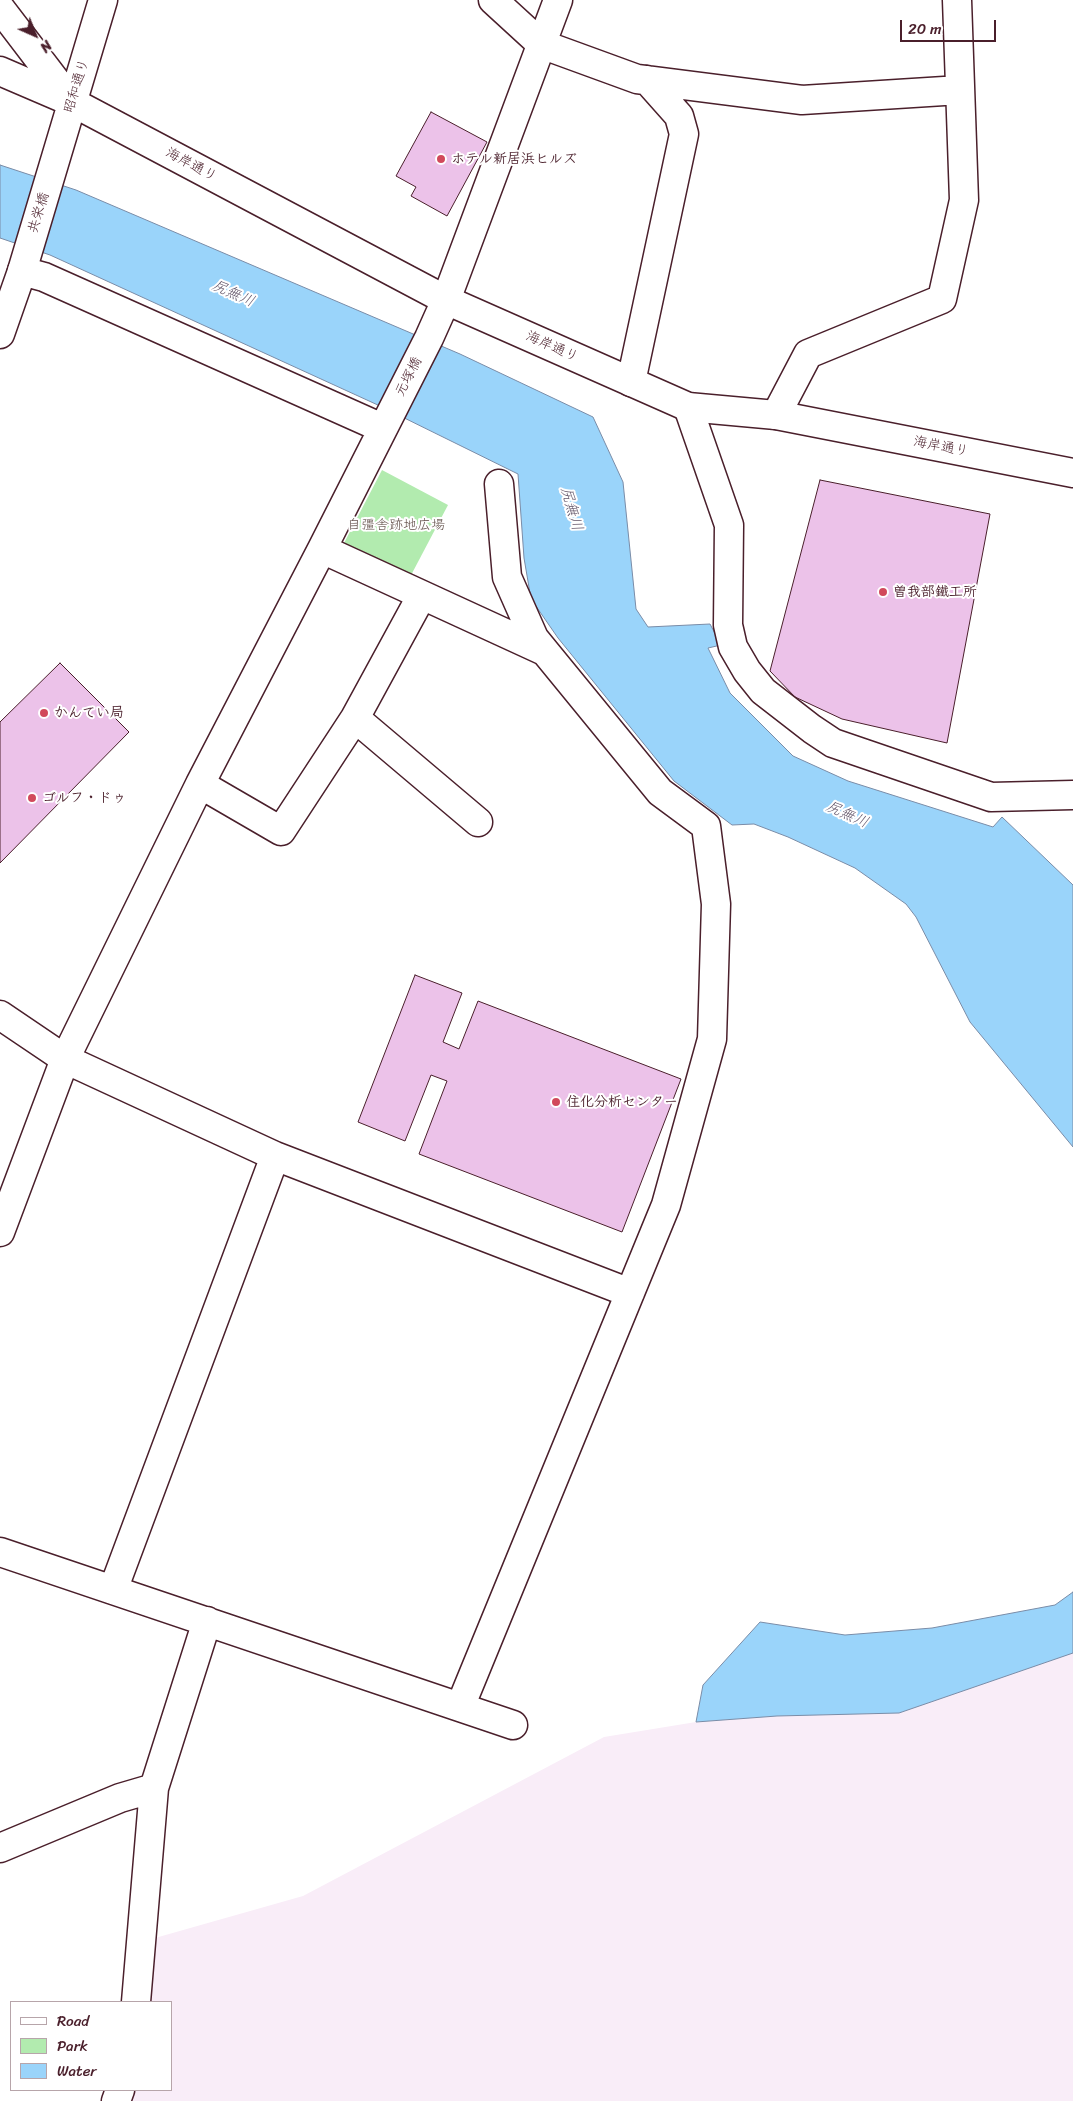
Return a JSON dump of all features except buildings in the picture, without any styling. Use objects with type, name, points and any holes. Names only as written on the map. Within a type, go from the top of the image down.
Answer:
[{"type":"street","name":"昭和通り","points":[[52,172],[103,0]]},
{"type":"street","points":[[493,0],[541,44],[637,79],[802,100],[960,90]]},
{"type":"street","name":"元塚橋","points":[[0,1232],[65,1059],[200,784],[429,338],[446,300],[558,0]]},
{"type":"street","points":[[776,416],[808,354],[942,299],[964,200],[958,0]]},
{"type":"street","points":[[0,8],[72,102]]},
{"type":"street","name":"海岸通り","points":[[0,71],[72,102],[446,300],[688,407],[776,416],[1073,473]]},
{"type":"street","points":[[631,382],[684,134],[679,116],[647,80]]},
{"type":"street","name":"共栄橋","points":[[0,334],[52,172]]},
{"type":"street","points":[[24,262],[44,278],[386,422]]},
{"type":"street","points":[[688,407],[728,525],[728,625],[731,639],[747,671],[763,690],[812,729],[833,742],[991,797],[1073,795]]},
{"type":"street","points":[[460,1707],[666,1205],[712,1040],[716,904],[706,826],[660,792],[534,638],[507,577],[499,484]]},
{"type":"street","points":[[322,549],[544,651]]},
{"type":"street","points":[[200,784],[281,831],[355,718],[422,595]]},
{"type":"street","points":[[355,718],[478,822]]},
{"type":"street","points":[[0,1016],[65,1059],[275,1156],[630,1293]]},
{"type":"street","points":[[113,1590],[275,1156]]},
{"type":"street","points":[[0,1552],[513,1725]]},
{"type":"street","points":[[136,2001],[154,1788],[207,1621]]},
{"type":"street","points":[[0,1848],[120,1798],[154,1788]]},
{"type":"shaded area","points":[[1073,1653],[1073,2101],[127,2101],[131,2091],[172,2091],[172,2001],[149,2001],[155,1938],[303,1896],[604,1737],[696,1722],[777,1716],[899,1713]]},
{"type":"green space","name":"自彊舎跡地広場","points":[[382,470],[448,505],[409,579],[343,545]]},
{"type":"water","name":"尻無川","points":[[0,165],[76,190],[460,354],[593,417],[623,482],[636,609],[648,627],[710,624],[721,645],[708,648],[730,693],[793,756],[848,781],[993,827],[1002,817],[1073,885],[1073,1147],[970,1022],[916,917],[906,904],[855,868],[788,837],[754,824],[732,825],[674,781],[558,638],[531,599],[524,558],[518,474],[380,406],[50,255],[0,238]]},
{"type":"water","points":[[1073,1592],[1073,1653],[899,1713],[777,1716],[696,1722],[703,1685],[760,1622],[845,1635],[932,1628],[1055,1605]]},
{"type":"place","name":"ホテル新居浜ヒルズ","points":[[441,159]]},
{"type":"place","name":"曽我部鐵工所","points":[[883,592]]},
{"type":"place","name":"かんてい局","points":[[44,713]]},
{"type":"place","name":"ゴルフ・ドゥ","points":[[32,798]]},
{"type":"place","name":"住化分析センター","points":[[556,1102]]}]
